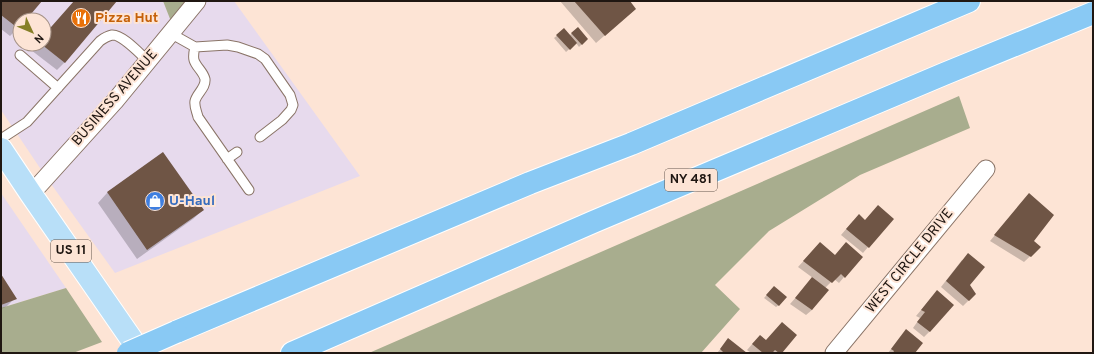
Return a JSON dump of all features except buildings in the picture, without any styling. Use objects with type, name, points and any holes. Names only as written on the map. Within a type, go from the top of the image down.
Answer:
[{"type":"highway","points":[[128,353],[530,183],[639,141],[969,1]]},
{"type":"highway","name":"NY 481","points":[[292,353],[593,222],[1093,13]]},
{"type":"main road","name":"US 11","points":[[1,149],[141,353]]},
{"type":"street","name":"BUSINESS AVENUE","points":[[31,194],[115,101],[197,1]]},
{"type":"street","name":"WEST CIRCLE DRIVE","points":[[834,353],[986,169]]},
{"type":"lane","points":[[170,33],[195,47],[227,45],[258,54],[265,59],[290,95],[293,105],[291,110],[282,120],[260,137]]},
{"type":"lane","points":[[1,139],[28,122],[100,41],[108,36],[114,35],[121,38],[148,61]]},
{"type":"lane","points":[[195,47],[194,58],[205,79],[202,90],[195,100],[195,107],[198,117],[249,190]]},
{"type":"lane","points":[[20,55],[58,88]]},
{"type":"lane","points":[[227,158],[237,152]]},
{"type":"shaded area","points":[[1,1],[163,1],[174,27],[196,1],[234,1],[360,176],[115,273],[46,177],[1,110]]},
{"type":"shaded area","points":[[1,193],[66,288],[1,308]]},
{"type":"green space","points":[[163,1],[194,1],[174,29]]},
{"type":"green space","points":[[959,96],[970,128],[860,175],[769,231],[715,285],[740,309],[701,353],[369,353]]},
{"type":"green space","points":[[66,288],[102,342],[73,353],[1,353],[1,308]]},
{"type":"place","name":"Pizza Hut","points":[[81,18]]},
{"type":"place","name":"U-Haul","points":[[155,201]]}]
